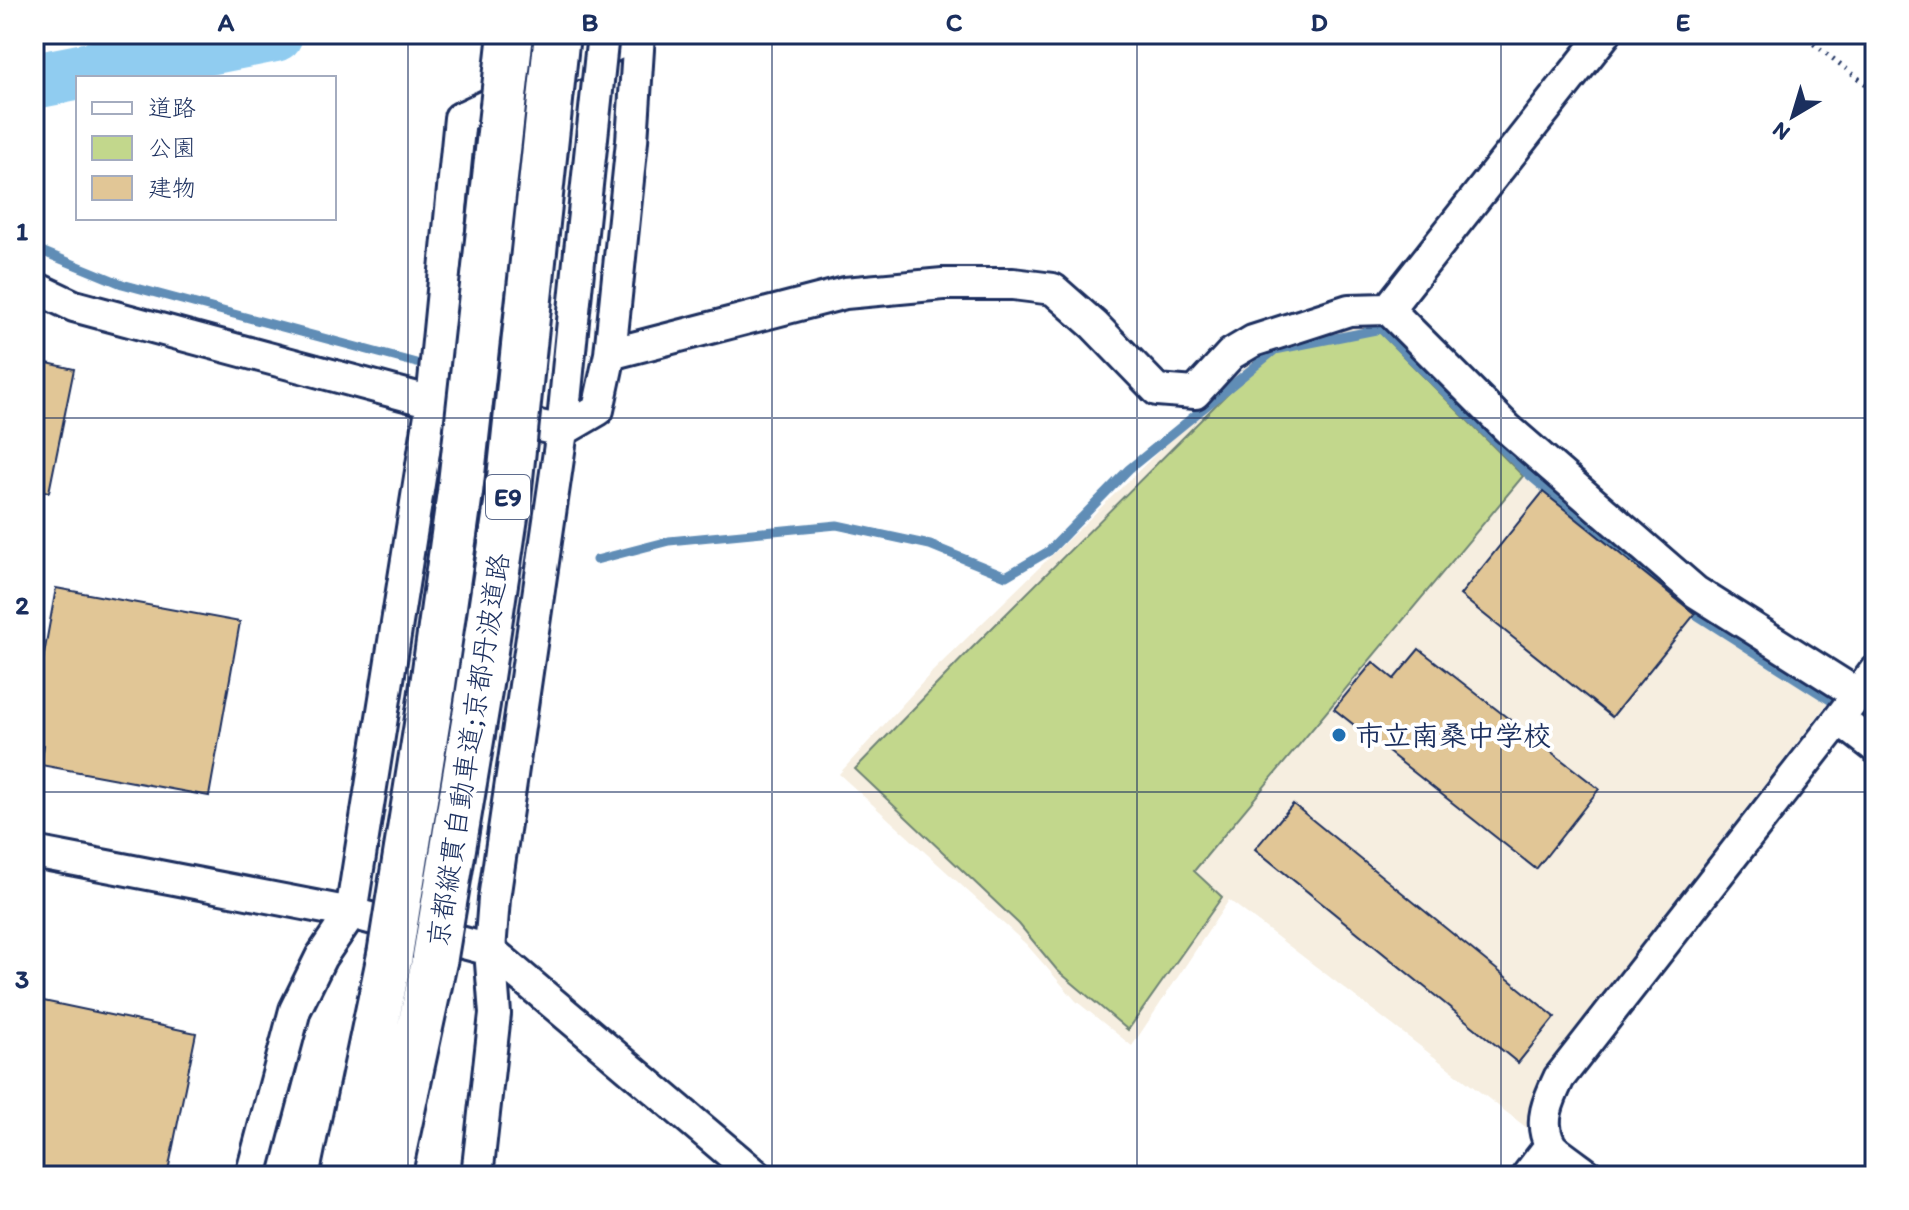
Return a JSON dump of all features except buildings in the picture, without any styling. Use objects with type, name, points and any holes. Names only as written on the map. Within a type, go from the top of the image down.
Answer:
[{"type":"highway","name":"京都縦貫自動車道;京都丹波道路","points":[[344,1176],[390,955],[430,706],[460,492],[511,34]]},
{"type":"highway","name":"京都縦貫自動車道;京都丹波道路","points":[[388,1176],[435,957],[508,497],[557,34]]},
{"type":"street","points":[[477,1176],[495,1014],[490,950],[494,899],[562,431],[603,34]]},
{"type":"street","points":[[34,287],[74,306],[432,402],[562,431],[598,410],[610,354],[632,141],[639,34],[460,118],[432,402],[351,913],[321,957],[295,1010],[251,1176]]},
{"type":"street","points":[[1388,309],[1605,34]]},
{"type":"street","points":[[610,354],[845,293],[943,284],[1013,284],[1053,289],[1094,325],[1157,390],[1195,393],[1231,354],[1253,341],[1349,310],[1388,309],[1507,428],[1696,592],[1866,682],[1559,1078],[1548,1100],[1544,1121],[1550,1146],[1589,1176]]},
{"type":"street","points":[[1839,719],[1875,747]]},
{"type":"street","points":[[34,852],[351,913],[490,950],[757,1176]]},
{"type":"street","points":[[1527,1176],[1550,1146]]},
{"type":"path","points":[[1801,34],[1875,91]]},
{"type":"shaded area","name":"市立南桑中学校","points":[[1385,320],[1834,695],[1563,1044],[1538,1085],[1531,1131],[1229,900],[1132,1046],[1076,1001],[1026,944],[839,774],[933,671],[1277,336]]},
{"type":"green space","points":[[1376,329],[1523,476],[1194,871],[1222,897],[1128,1030],[1057,970],[1019,924],[855,769],[1277,344]]},
{"type":"waterway","points":[[34,81],[275,34]]},
{"type":"waterway","points":[[34,248],[122,284],[420,364]]},
{"type":"waterway","points":[[596,560],[669,541],[837,525],[930,545],[1006,576],[1049,551],[1129,469],[1275,350],[1381,329],[1528,474],[1690,611],[1836,704],[1839,700]]},
{"type":"place","name":"市立南桑中学校","points":[[1339,735]]}]
